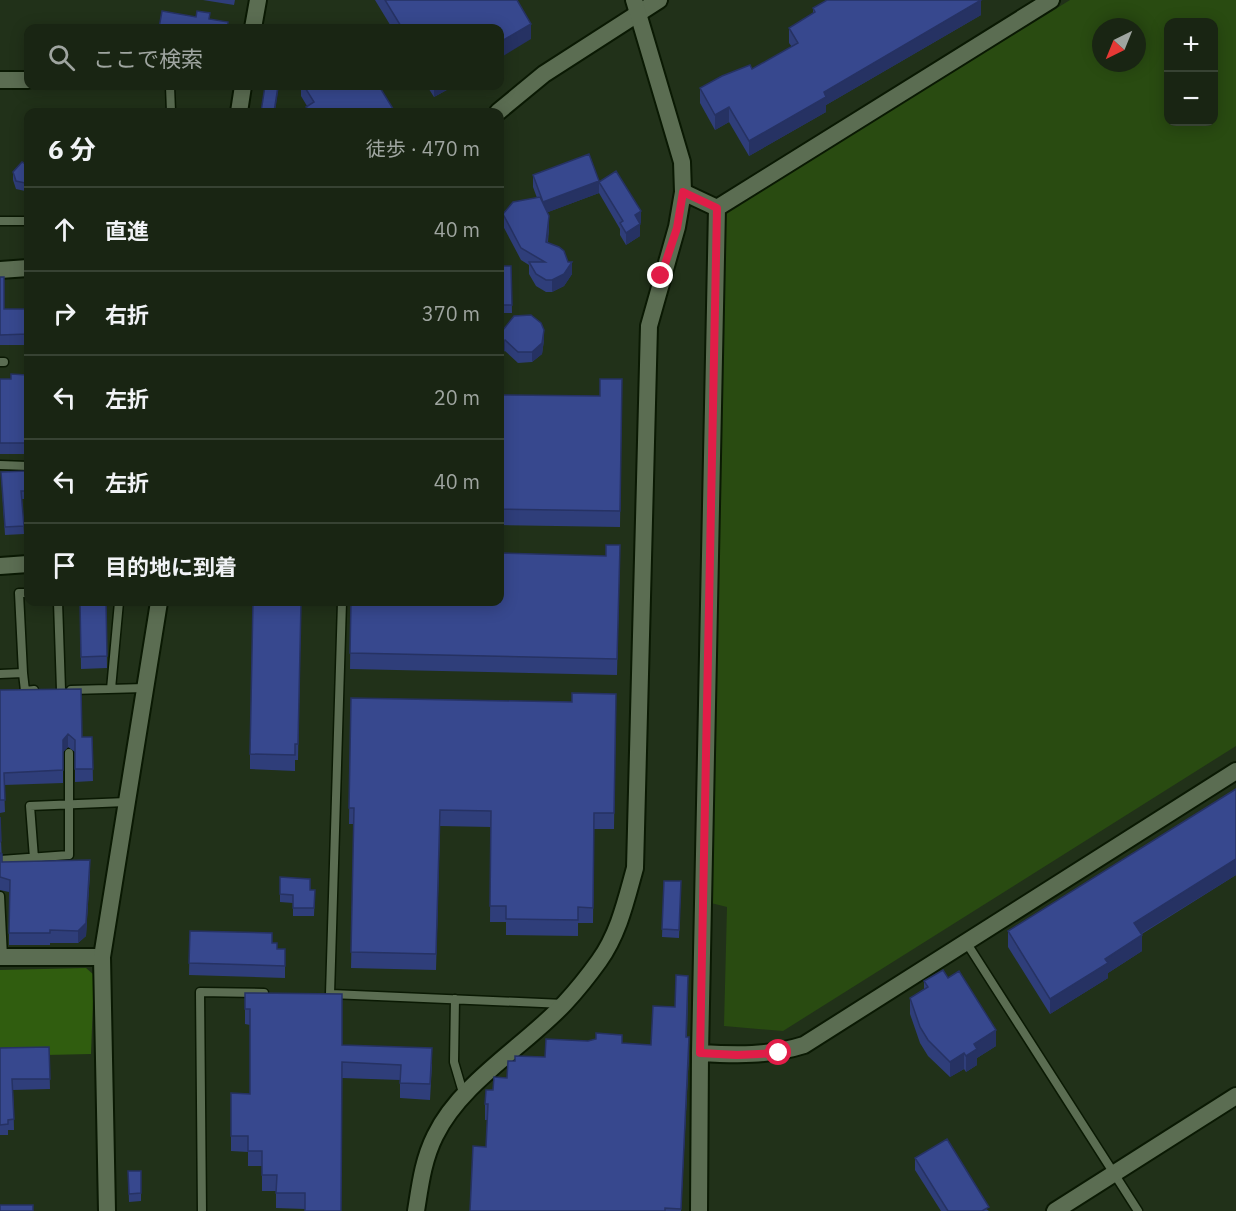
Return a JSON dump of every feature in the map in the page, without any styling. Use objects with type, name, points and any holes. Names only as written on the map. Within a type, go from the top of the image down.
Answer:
[{"type":"street","points":[[254,24],[258,0]]},
{"type":"street","points":[[503,108],[544,74],[635,7],[659,0]]},
{"type":"street","points":[[717,208],[1051,0]]},
{"type":"street","points":[[416,1211],[422,1172],[435,1135],[464,1096],[497,1062],[564,1004],[600,959],[622,918],[635,868],[649,326],[677,228],[683,192],[682,162],[635,7]]},
{"type":"street","points":[[0,80],[24,80]]},
{"type":"street","points":[[240,108],[242,90]]},
{"type":"street","points":[[683,192],[717,208]]},
{"type":"street","points":[[699,1211],[700,1053],[717,208]]},
{"type":"street","points":[[0,270],[24,268]]},
{"type":"street","points":[[0,566],[24,564]]},
{"type":"street","points":[[106,1211],[102,957],[158,606]]},
{"type":"street","points":[[700,1053],[737,1055],[779,1053],[804,1045],[1236,771]]},
{"type":"street","points":[[1,957],[102,957]]},
{"type":"street","points":[[1055,1211],[1236,1096]]},
{"type":"lane","points":[[170,90],[171,108]]},
{"type":"lane","points":[[0,221],[24,221]]},
{"type":"lane","points":[[0,465],[24,466]]},
{"type":"lane","points":[[24,593],[19,593],[25,691],[145,688]]},
{"type":"lane","points":[[58,606],[61,690]]},
{"type":"lane","points":[[111,689],[119,606]]},
{"type":"lane","points":[[330,994],[342,606]]},
{"type":"lane","points":[[0,674],[23,672]]},
{"type":"lane","points":[[0,860],[69,855],[69,753]]},
{"type":"lane","points":[[34,858],[30,807],[69,803],[126,802]]},
{"type":"lane","points":[[0,896],[1,957]]},
{"type":"lane","points":[[966,942],[1138,1211]]},
{"type":"lane","points":[[202,1211],[200,992],[271,993]]},
{"type":"lane","points":[[318,994],[564,1004]]},
{"type":"lane","points":[[454,999],[454,1062],[464,1096]]},
{"type":"shaded area","points":[[1070,0],[1236,0],[1236,746],[783,1031],[724,1026],[727,907],[711,903],[725,212]]},
{"type":"shaded area","points":[[86,968],[94,975],[91,1054],[0,1056],[0,970]]},
{"type":"building","points":[[385,0],[517,0],[531,24],[504,40],[504,24],[400,24]]},
{"type":"building","points":[[827,0],[981,0],[824,92],[826,97],[749,141],[729,107],[715,115],[700,88],[750,65],[752,69],[798,43],[789,28],[815,12],[813,8]]},
{"type":"building","points":[[162,11],[196,17],[197,11],[210,13],[209,19],[228,22],[228,24],[160,24]]},
{"type":"building","points":[[264,90],[277,90],[275,108],[262,108]]},
{"type":"building","points":[[306,90],[381,90],[393,108],[306,107],[314,102]]},
{"type":"building","points":[[589,154],[599,181],[543,202],[533,175]]},
{"type":"building","points":[[22,162],[24,163],[24,183],[16,181],[13,172]]},
{"type":"building","points":[[616,171],[641,211],[635,215],[640,224],[626,233],[620,223],[623,221],[599,182]]},
{"type":"building","points":[[540,197],[549,216],[546,242],[559,247],[564,251],[568,262],[572,262],[564,274],[552,280],[546,280],[536,274],[529,262],[545,262],[521,248],[504,216],[513,202]]},
{"type":"building","points":[[504,266],[511,266],[512,305],[504,305]]},
{"type":"building","points":[[0,277],[4,277],[4,309],[24,309],[24,334],[0,335]]},
{"type":"building","points":[[531,315],[541,323],[544,330],[542,343],[532,352],[518,352],[504,341],[504,329],[514,316]]},
{"type":"building","points":[[11,374],[24,375],[24,443],[0,443],[0,379],[11,379]]},
{"type":"building","points":[[600,379],[622,379],[620,511],[504,509],[504,395],[600,396]]},
{"type":"building","points":[[24,471],[24,491],[21,491],[24,526],[5,527],[1,472]]},
{"type":"building","points":[[606,545],[620,545],[617,659],[350,653],[351,606],[504,606],[504,553],[606,556]]},
{"type":"building","points":[[80,606],[106,606],[107,656],[81,657]]},
{"type":"building","points":[[253,606],[301,606],[298,744],[295,744],[295,755],[250,754]]},
{"type":"building","points":[[81,689],[82,737],[92,737],[93,769],[75,769],[75,740],[68,734],[63,740],[63,770],[4,773],[5,800],[0,800],[0,690]]},
{"type":"building","points":[[572,693],[616,694],[614,813],[594,813],[593,908],[578,907],[578,920],[506,919],[506,906],[490,906],[491,811],[440,810],[436,954],[351,952],[354,808],[349,808],[351,698],[572,702]]},
{"type":"building","points":[[1236,789],[1236,859],[1134,923],[1142,935],[1105,959],[1108,963],[1050,999],[1008,931]]},
{"type":"building","points":[[0,853],[2,862],[90,860],[86,923],[78,931],[50,930],[50,933],[9,933],[10,880],[0,877]]},
{"type":"building","points":[[280,877],[310,879],[310,890],[315,890],[314,908],[293,908],[293,895],[280,894]]},
{"type":"building","points":[[664,881],[681,881],[679,930],[662,929]]},
{"type":"building","points":[[190,931],[272,933],[272,943],[277,943],[277,949],[285,949],[285,966],[189,963]]},
{"type":"building","points":[[943,970],[948,978],[959,971],[996,1030],[974,1044],[977,1049],[966,1056],[964,1053],[950,1062],[928,1040],[920,1027],[910,998],[928,987],[924,981]]},
{"type":"building","points":[[676,975],[688,976],[686,1037],[689,1037],[681,1209],[665,1208],[665,1211],[470,1211],[473,1146],[486,1147],[488,1104],[485,1104],[486,1090],[493,1090],[494,1077],[507,1078],[508,1061],[515,1061],[515,1056],[545,1057],[546,1039],[588,1041],[596,1039],[596,1033],[622,1035],[622,1043],[651,1045],[653,1006],[675,1007]]},
{"type":"building","points":[[245,993],[342,994],[342,1045],[432,1048],[430,1084],[400,1083],[401,1065],[342,1062],[341,1211],[305,1211],[305,1193],[276,1193],[277,1175],[262,1175],[262,1151],[248,1151],[248,1136],[231,1136],[231,1093],[250,1094],[250,1009],[245,1009]]},
{"type":"building","points":[[49,1047],[50,1079],[12,1079],[14,1119],[8,1120],[8,1124],[0,1125],[0,1048]]},
{"type":"building","points":[[947,1139],[989,1207],[982,1211],[948,1211],[915,1158]]},
{"type":"building","points":[[128,1171],[141,1171],[141,1193],[129,1194]]},
{"type":"building","points":[[0,1205],[33,1205],[33,1211],[0,1211]]},
{"type":"route","points":[[661,276],[677,228],[683,192],[717,208],[700,1053],[737,1055],[779,1053]]}]
